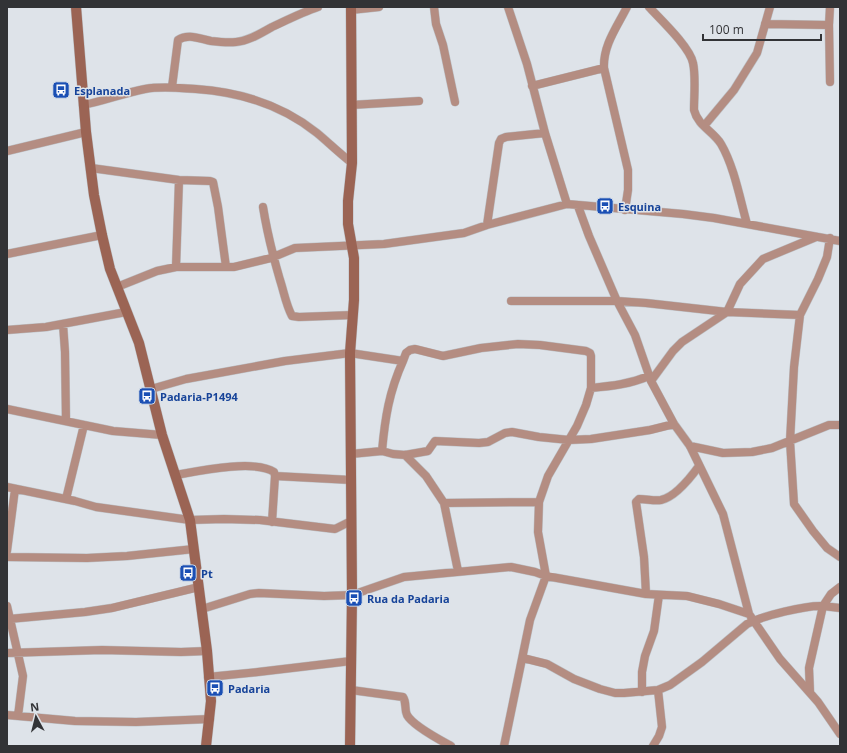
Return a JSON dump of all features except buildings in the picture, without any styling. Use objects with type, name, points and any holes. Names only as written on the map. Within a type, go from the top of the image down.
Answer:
[{"type":"street","points":[[76,7],[83,105],[90,168],[102,235],[110,269],[139,343],[162,434],[190,520],[207,651],[211,701],[206,746]]},
{"type":"street","points":[[172,88],[178,40],[182,37],[190,36],[212,41],[226,42],[247,40],[273,26],[318,7]]},
{"type":"street","points":[[350,746],[352,595],[350,353],[354,258],[348,224],[348,201],[352,163],[351,9],[379,7]]},
{"type":"street","points":[[434,7],[436,24],[443,45],[455,102]]},
{"type":"street","points":[[508,7],[527,64],[545,133],[567,204]]},
{"type":"street","points":[[625,210],[628,190],[628,170],[604,68],[604,55],[606,47],[627,7]]},
{"type":"street","points":[[648,7],[682,43],[691,58],[694,68],[694,110],[698,121],[715,136],[724,150],[746,224]]},
{"type":"street","points":[[704,126],[734,90],[757,53],[770,7]]},
{"type":"street","points":[[830,7],[830,82]]},
{"type":"street","points":[[766,24],[829,25]]},
{"type":"street","points":[[532,86],[604,68]]},
{"type":"street","points":[[83,105],[144,89],[159,87],[226,92],[270,105],[317,133],[352,163]]},
{"type":"street","points":[[351,104],[419,101]]},
{"type":"street","points":[[7,151],[86,132]]},
{"type":"street","points":[[487,225],[499,143],[501,139],[506,136],[545,133]]},
{"type":"street","points":[[90,168],[179,180],[210,180],[213,182],[215,186],[226,267]]},
{"type":"street","points":[[176,267],[179,180]]},
{"type":"street","points":[[117,288],[157,271],[176,267],[226,267],[257,263],[287,251],[304,247],[384,244],[448,235],[476,230],[487,225],[567,204],[714,218],[840,241]]},
{"type":"street","points":[[578,206],[589,236],[617,301],[635,335],[650,378],[674,424],[690,446],[723,514],[752,617],[784,664],[810,692],[840,734]]},
{"type":"street","points":[[263,207],[273,257],[292,316],[352,315]]},
{"type":"street","points":[[7,254],[102,235]]},
{"type":"street","points":[[591,388],[619,386],[650,378],[682,342],[727,312],[740,284],[763,259],[817,236]]},
{"type":"street","points":[[830,238],[827,257],[800,316],[794,367],[790,441],[794,504],[803,519],[827,548],[840,557]]},
{"type":"street","points":[[511,301],[617,301],[727,312],[800,316]]},
{"type":"street","points":[[7,330],[46,327],[126,312]]},
{"type":"street","points":[[63,324],[66,421]]},
{"type":"street","points":[[382,451],[388,406],[394,382],[406,353],[410,350],[415,349],[443,356],[481,348],[518,344],[540,345],[590,352],[591,388],[583,412],[548,476],[540,502],[538,532],[546,576],[530,620],[504,746]]},
{"type":"street","points":[[151,389],[186,379],[285,361],[350,353],[403,361]]},
{"type":"street","points":[[7,409],[113,431],[162,434]]},
{"type":"street","points":[[350,454],[382,451],[392,454],[405,455],[428,451],[435,441],[488,442],[512,432],[569,440],[610,437],[674,424]]},
{"type":"street","points":[[66,499],[84,425]]},
{"type":"street","points":[[690,446],[723,453],[741,453],[764,450],[790,441],[816,429],[829,425],[840,425]]},
{"type":"street","points":[[405,455],[426,476],[444,503],[458,571]]},
{"type":"street","points":[[176,475],[226,466],[270,469],[274,472],[275,476],[272,522]]},
{"type":"street","points":[[646,594],[644,556],[636,502],[639,499],[656,501],[664,500],[692,475],[699,466]]},
{"type":"street","points":[[275,476],[351,480]]},
{"type":"street","points":[[7,551],[11,488],[116,511],[190,520],[224,519],[272,522],[335,530],[351,521]]},
{"type":"street","points":[[444,503],[540,502]]},
{"type":"street","points":[[7,557],[87,558],[127,556],[194,549]]},
{"type":"street","points":[[202,609],[250,594],[259,593],[324,596],[352,595],[404,577],[511,567],[546,576],[646,594],[693,597],[719,604],[752,617],[770,615],[815,605],[840,608]]},
{"type":"street","points":[[9,620],[112,608],[199,587]]},
{"type":"street","points":[[810,692],[809,668],[823,606],[831,594],[840,587]]},
{"type":"street","points":[[642,692],[642,672],[645,656],[654,632],[659,595]]},
{"type":"street","points":[[7,606],[23,676],[18,716]]},
{"type":"street","points":[[523,658],[547,664],[574,679],[615,693],[658,690],[670,685],[702,662],[747,624],[752,617]]},
{"type":"street","points":[[7,653],[102,650],[181,652],[207,651]]},
{"type":"street","points":[[208,677],[351,661]]},
{"type":"street","points":[[351,690],[403,697],[405,699],[405,710],[409,718],[433,736],[451,746]]},
{"type":"street","points":[[653,746],[660,736],[662,727],[658,690]]},
{"type":"street","points":[[7,715],[75,721],[136,722],[210,719]]},
{"type":"place","name":"Esplanada","points":[[61,90]]},
{"type":"place","name":"Esquina","points":[[605,206]]},
{"type":"place","name":"Padaria-P1494","points":[[147,396]]},
{"type":"place","name":"Pt","points":[[188,573]]},
{"type":"place","name":"Rua da Padaria","points":[[354,598]]},
{"type":"place","name":"Padaria","points":[[215,688]]}]
